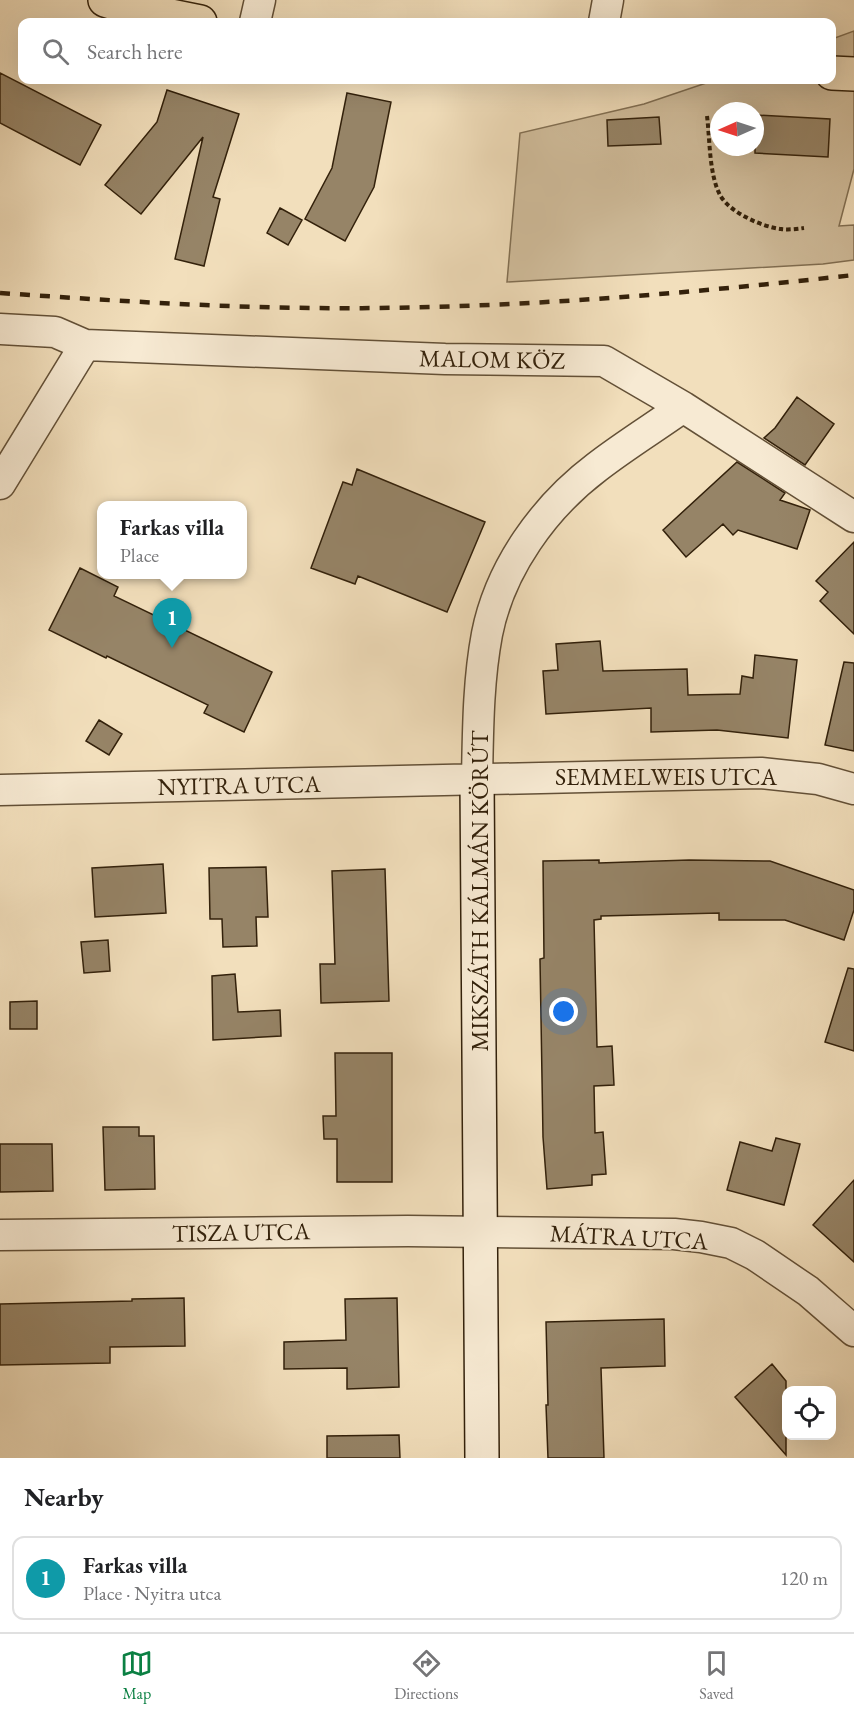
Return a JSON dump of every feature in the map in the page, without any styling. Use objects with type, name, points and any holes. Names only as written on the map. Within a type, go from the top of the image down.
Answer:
[{"type":"main road","points":[[105,0],[181,18]]},
{"type":"main road","points":[[836,73],[854,74]]},
{"type":"street","points":[[256,18],[260,0]]},
{"type":"street","points":[[605,18],[608,0]]},
{"type":"street","points":[[0,328],[55,332],[85,345],[0,484]]},
{"type":"street","name":"MALOM KÖZ","points":[[85,345],[445,359],[604,361],[683,408],[854,517]]},
{"type":"street","name":"MIKSZÁTH KÁLMÁN KÖRÚT","points":[[482,1458],[477,780],[481,675],[487,633],[505,580],[521,549],[540,523],[567,493],[596,467],[683,408]]},
{"type":"street","name":"SEMMELWEIS UTCA","points":[[477,780],[761,773],[818,779],[854,789]]},
{"type":"street","name":"NYITRA UTCA","points":[[0,790],[477,780]]},
{"type":"street","name":"TISZA UTCA","points":[[0,1234],[408,1230],[482,1233]]},
{"type":"street","name":"MÁTRA UTCA","points":[[482,1233],[674,1234],[701,1236],[731,1243],[755,1255],[808,1291],[854,1331]]},
{"type":"path","points":[[707,116],[713,171],[721,196],[734,209],[757,223],[781,230],[804,228]]},
{"type":"shaded area","points":[[854,31],[854,169],[839,226],[854,225],[854,260],[823,264],[507,282],[520,133],[644,104],[703,84],[836,84],[836,38]]},
{"type":"building","points":[[0,73],[101,125],[80,165],[0,123]]},
{"type":"building","points":[[167,90],[239,114],[213,197],[220,199],[204,266],[175,259],[203,137],[141,214],[105,185],[157,122]]},
{"type":"building","points":[[347,93],[391,102],[374,187],[345,241],[305,219],[332,168]]},
{"type":"building","points":[[764,115],[830,119],[828,157],[764,153]]},
{"type":"building","points":[[659,117],[661,144],[608,146],[607,120]]},
{"type":"building","points":[[280,208],[302,220],[288,245],[267,233]]},
{"type":"building","points":[[797,397],[834,424],[805,465],[764,438],[775,428]]},
{"type":"building","points":[[737,462],[785,493],[780,500],[810,510],[797,549],[738,530],[733,535],[723,524],[686,557],[663,530]]},
{"type":"building","points":[[357,469],[485,522],[447,612],[358,576],[355,584],[311,568],[343,482],[352,485]]},
{"type":"building","points":[[854,542],[854,634],[820,601],[828,592],[816,581]]},
{"type":"building","points":[[80,568],[97,576],[97,579],[118,587],[114,596],[272,672],[244,732],[204,713],[208,705],[49,630]]},
{"type":"building","points":[[600,641],[603,671],[687,669],[688,695],[740,694],[742,676],[753,678],[755,655],[797,660],[788,738],[717,730],[651,732],[651,708],[546,714],[543,671],[558,670],[556,644]]},
{"type":"building","points":[[844,662],[854,663],[854,751],[825,745]]},
{"type":"building","points":[[99,720],[122,734],[109,755],[86,741]]},
{"type":"building","points":[[599,860],[599,863],[689,860],[770,861],[854,890],[854,910],[844,940],[785,920],[719,920],[719,913],[601,916],[601,919],[594,920],[597,1047],[612,1046],[614,1085],[594,1086],[595,1133],[603,1132],[606,1174],[592,1175],[592,1185],[547,1189],[543,1137],[540,959],[544,958],[543,861]]},
{"type":"building","points":[[163,864],[166,913],[95,917],[92,868]]},
{"type":"building","points":[[266,867],[268,917],[256,917],[257,946],[223,947],[222,919],[210,919],[209,868]]},
{"type":"building","points":[[385,869],[389,1001],[321,1003],[320,964],[335,964],[332,871]]},
{"type":"building","points":[[108,940],[110,971],[84,973],[81,942]]},
{"type":"building","points":[[848,968],[854,969],[854,1051],[825,1042]]},
{"type":"building","points":[[235,974],[238,1012],[280,1010],[281,1036],[213,1040],[212,976]]},
{"type":"building","points":[[37,1001],[37,1029],[10,1029],[10,1002]]},
{"type":"building","points":[[335,1053],[392,1053],[392,1182],[337,1182],[337,1139],[324,1139],[323,1116],[336,1116]]},
{"type":"building","points":[[103,1127],[139,1127],[139,1136],[154,1136],[155,1189],[105,1190]]},
{"type":"building","points":[[776,1138],[800,1144],[784,1205],[727,1190],[740,1142],[772,1151]]},
{"type":"building","points":[[0,1144],[52,1144],[53,1191],[0,1192]]},
{"type":"building","points":[[854,1180],[854,1262],[813,1225]]},
{"type":"building","points":[[184,1298],[185,1346],[110,1347],[110,1363],[0,1365],[0,1304]]},
{"type":"building","points":[[397,1298],[399,1387],[347,1389],[347,1368],[284,1369],[284,1342],[346,1340],[345,1299]]},
{"type":"building","points":[[664,1319],[665,1366],[601,1368],[604,1458],[548,1458],[546,1322]]},
{"type":"building","points":[[772,1364],[786,1381],[786,1386],[782,1386],[782,1440],[786,1440],[786,1455],[735,1397]]},
{"type":"building","points":[[399,1435],[400,1458],[327,1458],[327,1436]]},
{"type":"railway","points":[[0,293],[234,306],[380,308],[583,300],[854,275]]},
{"type":"place","name":"Farkas villa","points":[[172,648]]}]
